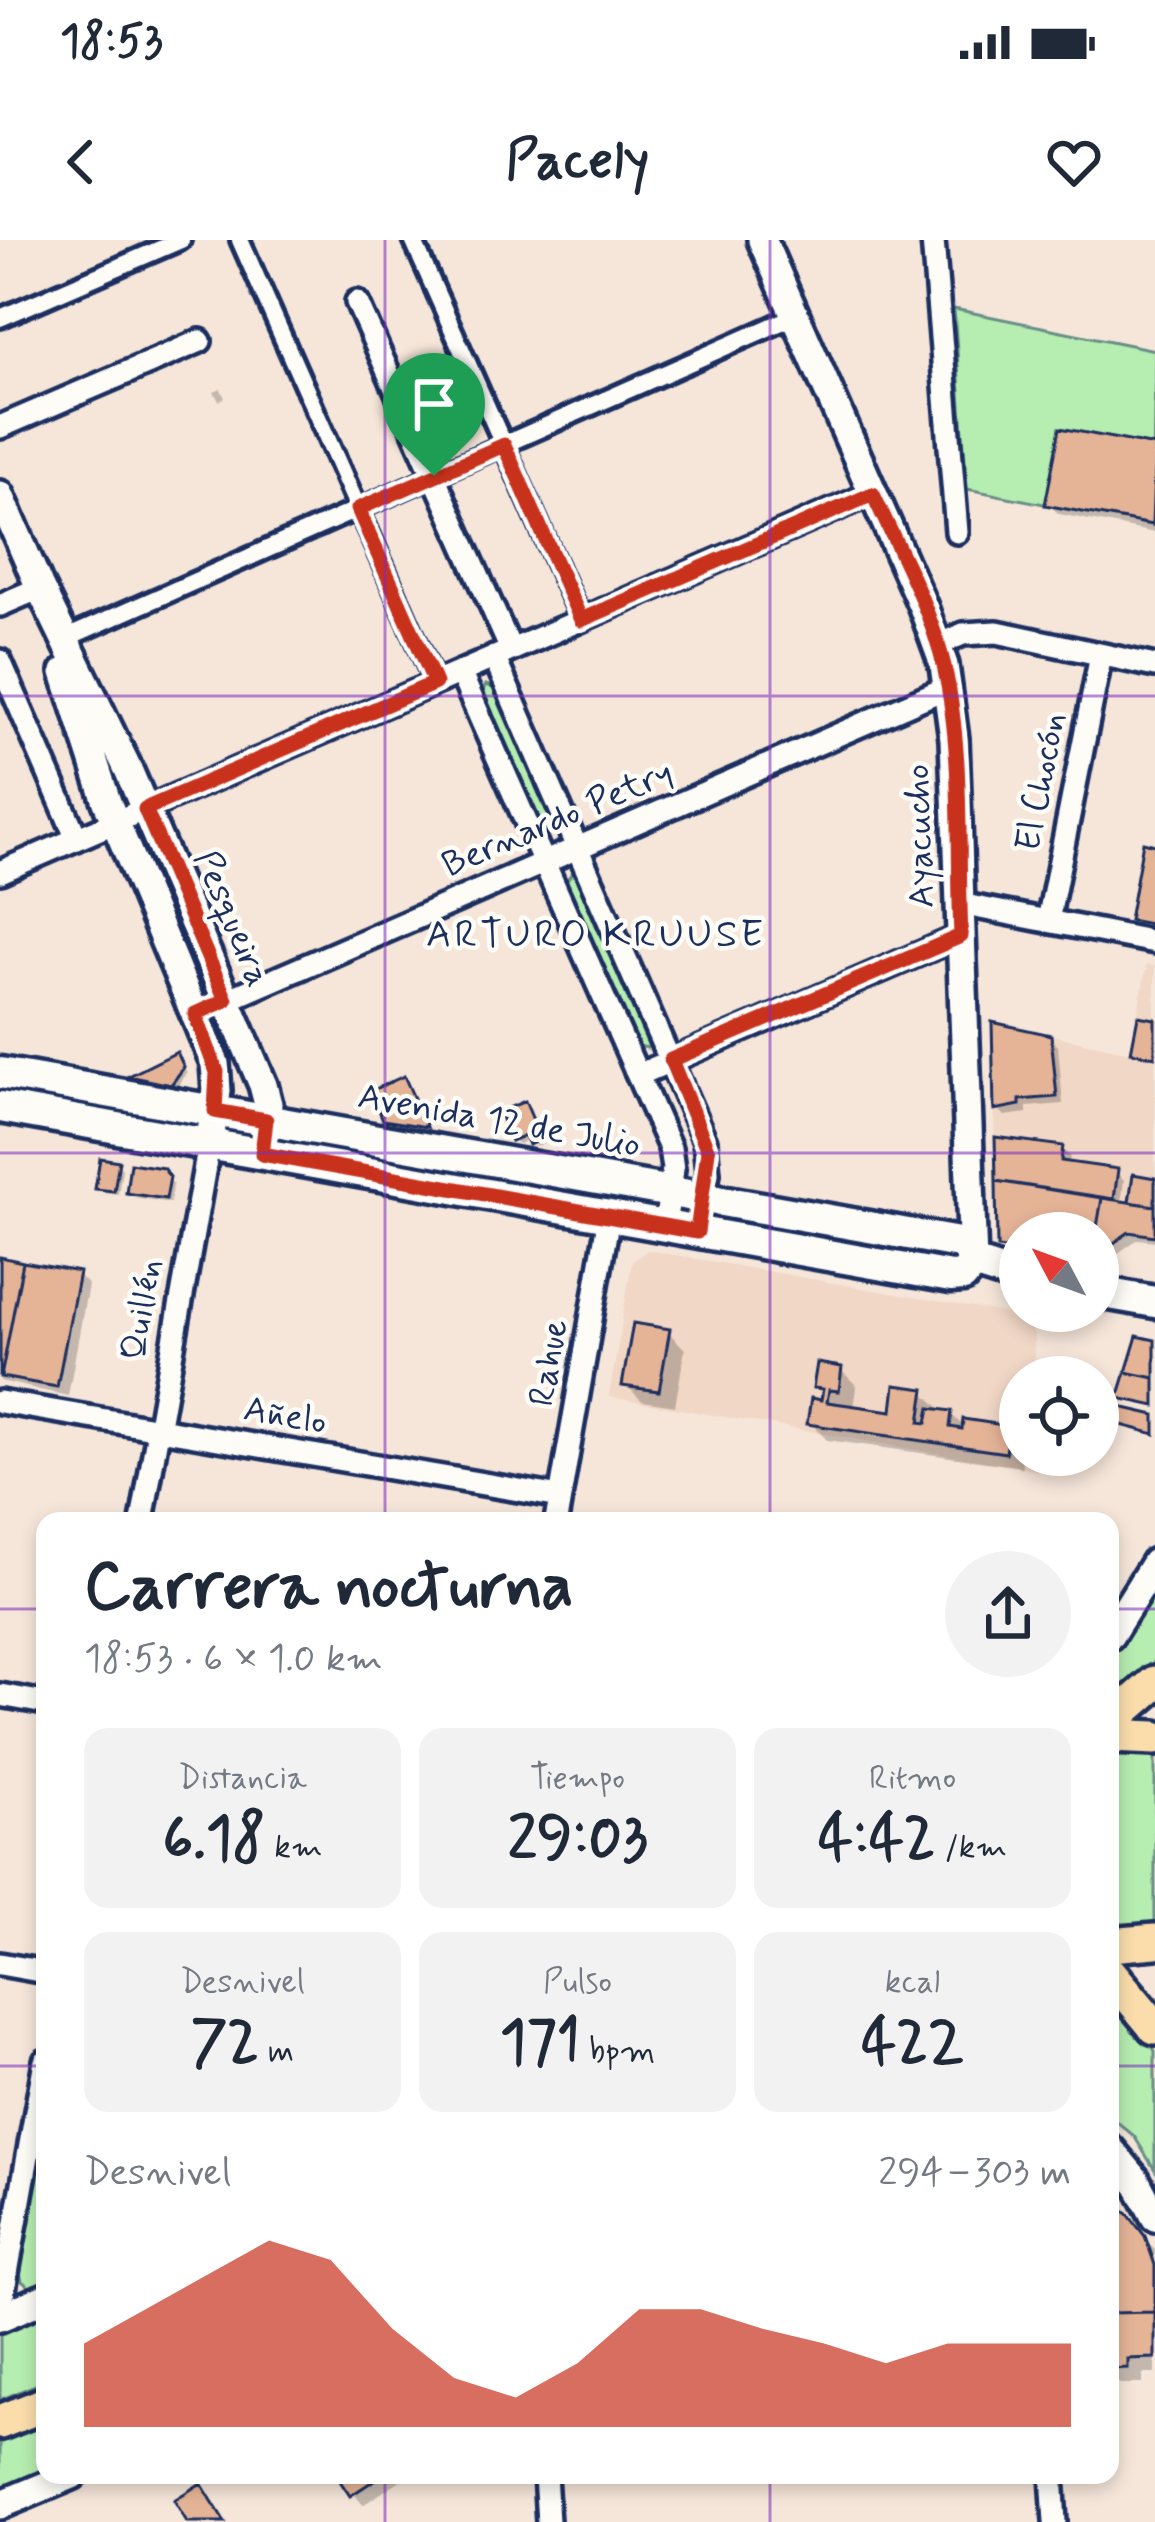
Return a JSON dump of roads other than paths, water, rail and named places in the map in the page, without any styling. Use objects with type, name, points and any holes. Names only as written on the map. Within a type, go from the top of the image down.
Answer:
[{"type":"main road","name":"Avenida 12 de Julio","points":[[0,1073],[959,1243],[968,1248],[973,1263]]},
{"type":"main road","name":"Avenida 12 de Julio","points":[[0,1107],[951,1277],[963,1276],[973,1263]]},
{"type":"main road","name":"Avenida 12 de Julio","points":[[973,1263],[999,1271]]},
{"type":"main road","points":[[1119,1296],[1155,1302]]},
{"type":"main road","points":[[1119,1714],[1155,1683]]},
{"type":"main road","points":[[1119,1736],[1155,1738]]},
{"type":"main road","points":[[1119,1945],[1155,1941]]},
{"type":"main road","points":[[1119,1984],[1155,2026]]},
{"type":"main road","points":[[0,2422],[36,2408]]},
{"type":"street","points":[[0,318],[181,240]]},
{"type":"street","points":[[240,240],[435,683]]},
{"type":"street","points":[[413,240],[581,620]]},
{"type":"street","name":"Ayacucho","points":[[762,240],[938,645],[948,687],[954,739],[973,1263]]},
{"type":"street","points":[[933,240],[957,532]]},
{"type":"street","points":[[357,302],[434,476],[578,848],[706,1141],[708,1162],[697,1232]]},
{"type":"street","points":[[64,639],[795,316]]},
{"type":"street","points":[[0,427],[200,341]]},
{"type":"street","points":[[0,872],[873,494]]},
{"type":"street","name":"Pesqueira","points":[[0,495],[145,809],[263,1085],[262,1154]]},
{"type":"street","points":[[0,605],[40,588]]},
{"type":"street","name":"Pesqueira","points":[[40,588],[115,822],[217,1072],[215,1111]]},
{"type":"street","points":[[938,645],[963,634],[997,632],[1155,666]]},
{"type":"street","name":"El Chocón","points":[[1048,921],[1101,655]]},
{"type":"street","points":[[0,661],[76,838]]},
{"type":"street","points":[[460,672],[673,1155],[664,1226]]},
{"type":"street","name":"Bernardo Petry","points":[[195,1014],[948,687]]},
{"type":"street","points":[[960,904],[1155,942]]},
{"type":"street","points":[[638,1075],[961,936]]},
{"type":"street","name":"Quillén","points":[[144,1512],[215,1111]]},
{"type":"street","name":"Rahue","points":[[558,1512],[609,1216]]},
{"type":"street","name":"Añelo","points":[[0,1402],[560,1497]]},
{"type":"street","points":[[1119,1621],[1155,1563]]},
{"type":"street","points":[[0,1695],[36,1701]]},
{"type":"street","points":[[0,1964],[36,1970]]},
{"type":"street","points":[[36,2100],[8,2221],[0,2314],[36,2301]]},
{"type":"street","points":[[1119,2161],[1155,2216]]},
{"type":"street","points":[[0,2505],[50,2484]]},
{"type":"street","points":[[546,2484],[548,2522]]},
{"type":"street","points":[[1052,2484],[1054,2522]]},
{"type":"district","name":"ARTURO KRUUSE","points":[[596,935]]}]
